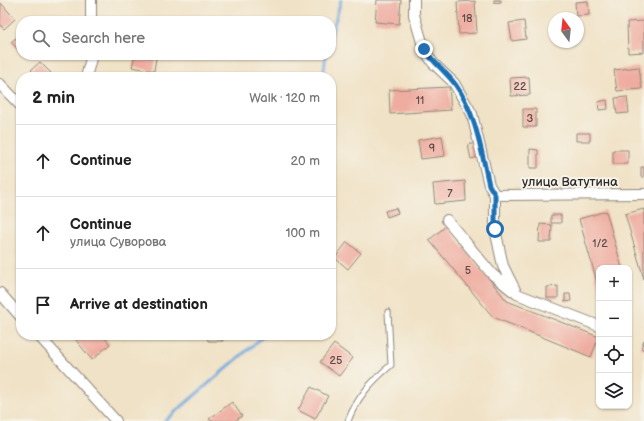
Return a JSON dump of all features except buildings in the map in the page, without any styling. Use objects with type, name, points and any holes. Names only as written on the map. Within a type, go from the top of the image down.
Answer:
[{"type":"street","points":[[91,0],[91,16]]},
{"type":"street","points":[[414,0],[414,16],[424,49],[433,62],[454,83],[472,114],[489,185],[495,195],[495,229],[503,266],[517,294]]},
{"type":"street","points":[[87,72],[91,60]]},
{"type":"street","points":[[0,84],[16,101]]},
{"type":"street","name":"улица Ватутина","points":[[495,195],[644,194]]},
{"type":"street","points":[[447,220],[492,274],[517,294],[596,325]]},
{"type":"street","points":[[0,293],[16,311]]},
{"type":"street","points":[[43,340],[116,421]]},
{"type":"lane","points":[[348,421],[353,408],[369,384],[391,365],[388,312]]},
{"type":"waterway","points":[[336,18],[341,0]]},
{"type":"waterway","points":[[324,72],[325,60]]},
{"type":"waterway","points":[[165,421],[259,340]]},
{"type":"route","points":[[424,49],[433,62],[454,83],[472,114],[478,133],[489,185],[495,195],[495,229]]}]
